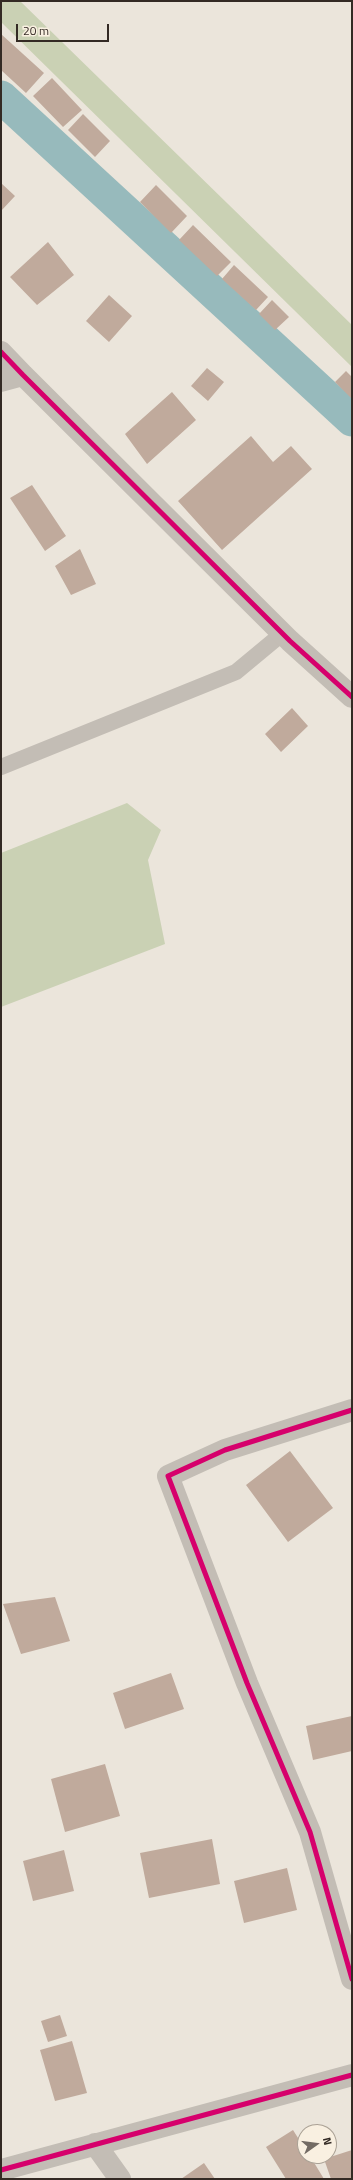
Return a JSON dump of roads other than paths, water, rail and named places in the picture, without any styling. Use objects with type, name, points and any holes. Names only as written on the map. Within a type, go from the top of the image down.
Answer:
[{"type":"street","points":[[1,352],[22,376],[283,633],[352,697]]},
{"type":"street","points":[[1,381],[22,376]]},
{"type":"street","points":[[352,1410],[225,1450],[168,1476],[247,1683],[310,1832],[352,1979]]},
{"type":"street","points":[[1,2170],[352,2075]]},
{"type":"street","points":[[94,2144],[120,2179]]},
{"type":"lane","points":[[1,766],[236,672],[283,633]]},
{"type":"waterway","points":[[1,97],[352,420]]}]
